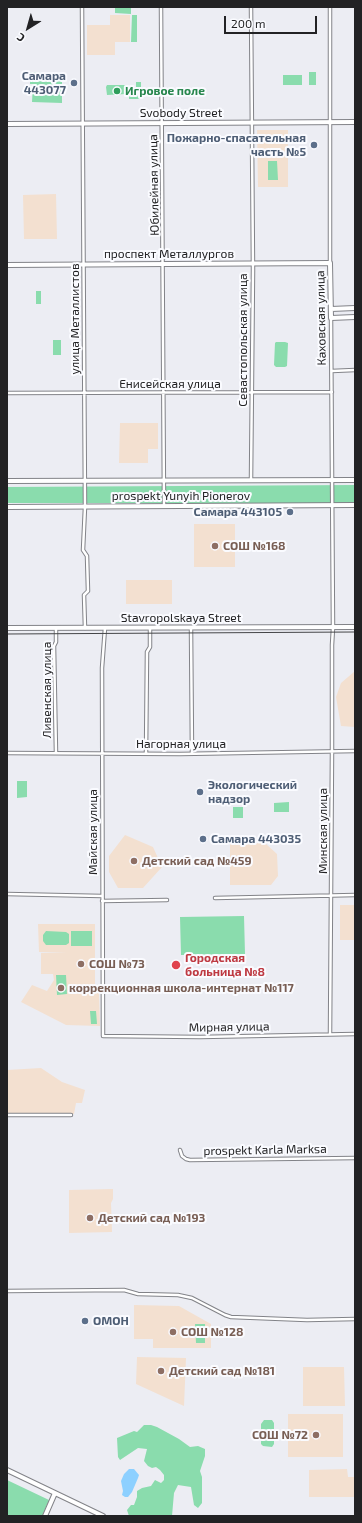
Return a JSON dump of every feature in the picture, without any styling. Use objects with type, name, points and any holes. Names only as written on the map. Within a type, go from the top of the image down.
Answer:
[{"type":"street","name":"улица Металлистов","points":[[82,7],[84,393],[83,550],[87,556],[88,591],[84,595],[85,628]]},
{"type":"street","name":"Юбилейная улица","points":[[161,7],[164,264],[164,506]]},
{"type":"street","name":"Севастопольская улица","points":[[251,7],[251,480]]},
{"type":"street","name":"Каховская улица","points":[[330,7],[330,263],[333,628]]},
{"type":"street","name":"Svobody Street","points":[[7,124],[355,122]]},
{"type":"street","name":"проспект Металлургов","points":[[7,265],[330,263]]},
{"type":"street","points":[[331,309],[355,308]]},
{"type":"street","points":[[331,318],[355,317]]},
{"type":"street","points":[[332,371],[355,370]]},
{"type":"street","name":"Енисейская улица","points":[[7,393],[332,392]]},
{"type":"street","name":"prospekt Yunyih Pionerov","points":[[7,481],[355,480]]},
{"type":"street","name":"prospekt Yunyih Pionerov","points":[[7,507],[355,505]]},
{"type":"street","name":"Stavropolskaya Street","points":[[7,628],[355,627]]},
{"type":"street","name":"Ливенская улица","points":[[56,628],[56,642],[54,646],[56,753]]},
{"type":"street","name":"Майская улица","points":[[103,1036],[102,668],[105,628]]},
{"type":"street","points":[[146,754],[147,652],[150,647],[150,628]]},
{"type":"street","points":[[191,628],[192,754]]},
{"type":"street","name":"Минская улица","points":[[330,1034],[333,628]]},
{"type":"street","name":"Нагорная улица","points":[[7,753],[192,754],[355,751]]},
{"type":"street","points":[[7,894],[102,896]]},
{"type":"street","points":[[215,898],[355,895]]},
{"type":"street","points":[[102,901],[167,900]]},
{"type":"street","name":"Мирная улица","points":[[103,1036],[200,1037],[355,1034]]},
{"type":"street","points":[[7,1115],[71,1115]]},
{"type":"street","name":"prospekt Karla Marksa","points":[[180,1150],[182,1156],[190,1160],[355,1158]]},
{"type":"street","points":[[7,1290],[124,1290],[138,1294],[178,1295],[192,1298],[231,1317],[307,1320],[355,1319]]},
{"type":"street","points":[[7,1470],[103,1516]]},
{"type":"street","points":[[46,1516],[55,1493]]},
{"type":"shaded area","points":[[110,15],[130,15],[130,42],[115,42],[115,55],[87,55],[87,25],[110,25]]},
{"type":"shaded area","points":[[257,130],[288,130],[288,187],[258,187]]},
{"type":"shaded area","points":[[56,194],[57,239],[24,239],[23,195]]},
{"type":"shaded area","points":[[120,423],[158,423],[158,449],[148,449],[148,463],[119,463]]},
{"type":"shaded area","name":"СОШ №168","points":[[194,524],[235,524],[235,567],[194,567]]},
{"type":"shaded area","points":[[126,580],[172,580],[172,604],[126,604]]},
{"type":"shaded area","points":[[355,671],[355,727],[341,726],[336,697],[341,683]]},
{"type":"shaded area","name":"Детский сад №459","points":[[125,835],[153,847],[162,867],[143,888],[118,888],[109,872],[109,856]]},
{"type":"shaded area","points":[[265,843],[277,854],[278,876],[271,885],[230,885],[230,844]]},
{"type":"shaded area","points":[[340,905],[355,905],[355,940],[340,940]]},
{"type":"shaded area","points":[[38,924],[95,924],[95,993],[99,993],[100,1026],[66,1025],[21,1002],[32,985],[47,991],[54,980],[53,974],[41,974],[41,953],[67,953],[39,952]]},
{"type":"shaded area","points":[[41,1068],[62,1082],[85,1090],[82,1103],[76,1103],[74,1114],[7,1114],[7,1070]]},
{"type":"shaded area","name":"Детский сад №193","points":[[113,1189],[113,1199],[111,1203],[112,1232],[69,1233],[69,1190]]},
{"type":"shaded area","name":"СОШ №128","points":[[134,1305],[179,1306],[211,1324],[211,1348],[153,1348],[153,1339],[134,1339]]},
{"type":"shaded area","name":"Детский сад №181","points":[[137,1357],[186,1358],[184,1406],[136,1384]]},
{"type":"shaded area","points":[[303,1367],[344,1367],[345,1406],[303,1406]]},
{"type":"shaded area","name":"СОШ №72","points":[[288,1414],[343,1414],[343,1457],[288,1457]]},
{"type":"shaded area","points":[[347,1469],[348,1477],[354,1477],[354,1497],[309,1497],[309,1470]]},
{"type":"green space","points":[[115,7],[131,7],[131,14],[115,13]]},
{"type":"green space","points":[[132,15],[137,15],[137,42],[131,42]]},
{"type":"green space","points":[[30,72],[44,73],[45,79],[62,79],[62,103],[32,102],[33,84],[30,84]]},
{"type":"green space","points":[[309,72],[316,72],[316,85],[309,85]]},
{"type":"green space","points":[[283,75],[302,75],[302,85],[283,85]]},
{"type":"green space","points":[[136,82],[141,82],[141,99],[129,99],[129,87],[136,87]]},
{"type":"green space","name":"Игровое поле","points":[[107,85],[126,85],[127,94],[107,95]]},
{"type":"green space","points":[[268,161],[277,161],[278,180],[268,180]]},
{"type":"green space","points":[[36,291],[41,291],[41,304],[36,304]]},
{"type":"green space","points":[[53,340],[61,340],[61,355],[53,355]]},
{"type":"green space","points":[[276,342],[288,343],[287,366],[285,367],[276,367],[274,365]]},
{"type":"green space","points":[[355,485],[355,503],[7,503],[7,487]]},
{"type":"green space","points":[[17,781],[27,781],[27,797],[17,798]]},
{"type":"green space","points":[[289,802],[289,812],[274,812],[274,803]]},
{"type":"green space","points":[[233,807],[243,807],[243,818],[233,818]]},
{"type":"green space","points":[[244,916],[245,954],[181,955],[180,917]]},
{"type":"green space","points":[[46,931],[66,932],[69,934],[69,943],[66,945],[46,945],[43,941],[43,935]]},
{"type":"green space","points":[[71,931],[92,931],[92,946],[71,946]]},
{"type":"green space","points":[[56,975],[66,975],[67,994],[57,995]]},
{"type":"green space","points":[[90,1011],[96,1011],[97,1024],[91,1024]]},
{"type":"green space","points":[[195,1324],[205,1324],[205,1343],[196,1343]]},
{"type":"green space","points":[[264,1420],[272,1420],[274,1423],[274,1444],[272,1447],[263,1446],[261,1444],[261,1424]]},
{"type":"green space","points":[[144,1425],[157,1427],[190,1447],[198,1446],[205,1449],[205,1456],[200,1471],[202,1477],[202,1503],[198,1508],[194,1505],[191,1487],[178,1485],[174,1493],[172,1516],[129,1516],[127,1510],[131,1505],[134,1505],[137,1497],[137,1491],[151,1486],[155,1480],[161,1483],[164,1480],[164,1475],[160,1470],[156,1467],[152,1468],[148,1466],[144,1461],[147,1449],[138,1448],[120,1460],[118,1457],[117,1438],[134,1431],[137,1432]]},
{"type":"green space","points":[[7,1480],[49,1500],[42,1516],[7,1516]]},
{"type":"water","points":[[129,1469],[134,1469],[139,1475],[132,1492],[128,1497],[125,1497],[122,1495],[123,1491],[121,1481],[124,1474]]},
{"type":"tram line","points":[[7,634],[355,632]]},
{"type":"place","name":"Самара 443077","points":[[74,83]]},
{"type":"place","name":"Игровое поле","points":[[117,91]]},
{"type":"place","name":"Пожарно-спасательная часть №5","points":[[314,145]]},
{"type":"place","name":"Самара 443105","points":[[290,512]]},
{"type":"place","name":"СОШ №168","points":[[215,546]]},
{"type":"place","name":"Экологический надзор","points":[[200,792]]},
{"type":"place","name":"Самара 443035","points":[[203,839]]},
{"type":"place","name":"Детский сад №459","points":[[134,861]]},
{"type":"place","name":"СОШ №73","points":[[81,964]]},
{"type":"place","name":"Городская больница №8","points":[[176,965]]},
{"type":"place","name":"коррекционная школа-интернат №117","points":[[61,988]]},
{"type":"place","name":"Детский сад №193","points":[[90,1218]]},
{"type":"place","name":"ОМОН","points":[[85,1321]]},
{"type":"place","name":"СОШ №128","points":[[173,1332]]},
{"type":"place","name":"Детский сад №181","points":[[161,1371]]},
{"type":"place","name":"СОШ №72","points":[[316,1435]]}]
